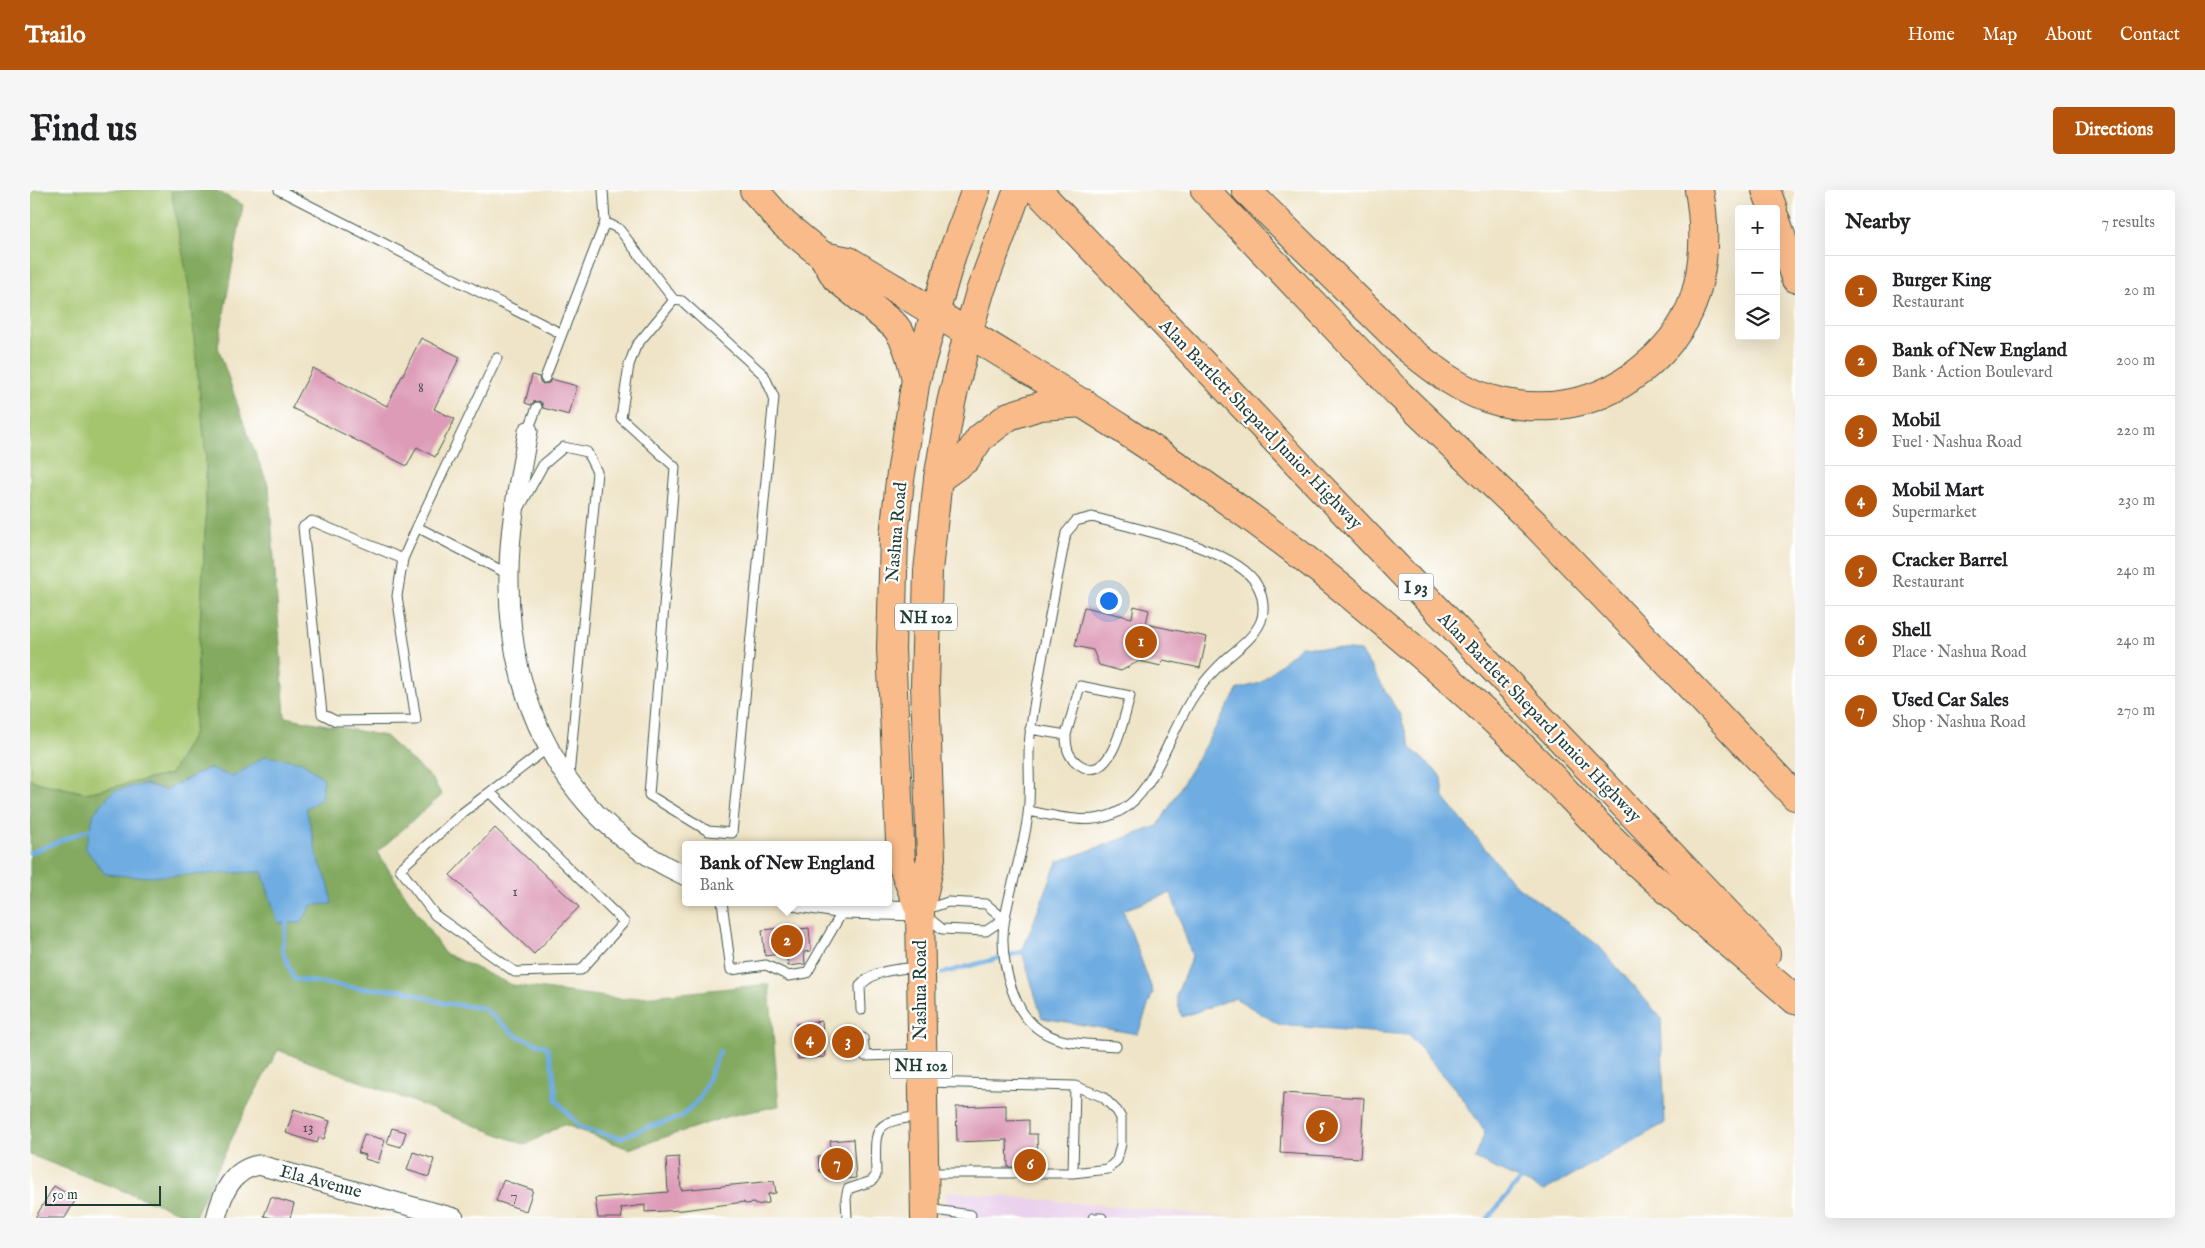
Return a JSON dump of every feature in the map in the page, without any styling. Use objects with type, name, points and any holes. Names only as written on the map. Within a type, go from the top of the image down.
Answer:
[{"type":"main road","points":[[754,190],[784,224],[823,256],[836,278],[889,320],[903,335],[916,379]]},
{"type":"main road","name":"Nashua Road","points":[[920,911],[901,862],[891,648],[894,536],[916,379],[952,254],[976,190]]},
{"type":"main road","name":"Nashua Road","points":[[925,1213],[921,1082],[920,911],[931,858],[924,656],[928,571],[938,479],[951,403],[968,333],[1018,190]]},
{"type":"main road","name":"Alan Bartlett Shepard Junior Highway","points":[[1037,190],[1795,984]]},
{"type":"main road","points":[[1205,190],[1399,394],[1538,527],[1795,796]]},
{"type":"main road","points":[[1246,190],[1406,347],[1434,370],[1465,390],[1499,402],[1535,407],[1573,403],[1597,396],[1635,374],[1672,338],[1696,293],[1703,229],[1699,190]]},
{"type":"main road","points":[[1766,190],[1772,205]]},
{"type":"main road","points":[[1780,232],[1795,278]]},
{"type":"main road","points":[[823,256],[849,261],[1084,404],[1210,487],[1342,588],[1466,694],[1513,738],[1618,845],[1795,1000]]},
{"type":"main road","points":[[938,479],[966,459],[980,438],[1009,416],[1040,406],[1084,404]]},
{"type":"street","points":[[528,431],[512,523],[509,574],[511,622],[520,681],[549,747],[569,780],[591,810],[626,841],[661,864],[682,874]]},
{"type":"street","points":[[825,906],[844,909],[920,911]]},
{"type":"street","name":"Ela Avenue","points":[[216,1218],[228,1186],[236,1176],[246,1168],[265,1166],[454,1218]]},
{"type":"lane","points":[[279,190],[562,334]]},
{"type":"lane","points":[[545,378],[605,222],[603,190]]},
{"type":"lane","points":[[605,222],[619,229],[674,300],[682,301],[764,375],[774,397],[732,833],[708,831],[649,795],[675,467],[621,418],[629,365],[636,346],[648,329],[674,300]]},
{"type":"lane","points":[[403,559],[312,521],[303,527],[322,714],[336,721],[416,720],[398,596],[403,559],[410,539],[497,358]]},
{"type":"lane","points":[[528,431],[537,407]]},
{"type":"lane","points":[[512,523],[543,465],[564,447],[587,452],[597,472],[569,780]]},
{"type":"lane","points":[[1029,811],[1064,818],[1102,819],[1130,804],[1144,788],[1194,695],[1212,673],[1247,642],[1257,630],[1262,620],[1263,609],[1257,585],[1239,565],[1194,546],[1092,517],[1076,521],[1066,533],[1030,729],[1029,811],[1021,854],[1004,919],[1004,944],[1007,972],[1013,994],[1022,1012],[1035,1026],[1049,1036],[1067,1043],[1116,1046]]},
{"type":"lane","points":[[417,527],[509,574]]},
{"type":"lane","points":[[1080,686],[1130,696],[1113,753],[1104,763],[1093,768],[1083,767],[1073,760],[1066,750],[1066,735],[1080,686]]},
{"type":"lane","points":[[1030,729],[1066,735]]},
{"type":"lane","points":[[490,792],[624,922],[581,970],[515,972],[435,915],[400,869],[461,814],[549,747]]},
{"type":"lane","points":[[920,911],[948,902],[986,904],[1004,919]]},
{"type":"lane","points":[[723,906],[731,970],[766,965],[790,976],[807,972],[844,909]]},
{"type":"lane","points":[[920,911],[942,929],[986,930],[1004,919]]},
{"type":"lane","points":[[861,1010],[860,986],[867,977],[878,972],[920,967]]},
{"type":"lane","points":[[863,1038],[865,1056],[921,1054]]},
{"type":"lane","points":[[921,1082],[1075,1086],[1103,1097],[1118,1111],[1121,1118],[1118,1160],[1108,1169],[1073,1174],[924,1172]]},
{"type":"lane","points":[[1073,1174],[1075,1086]]},
{"type":"lane","points":[[847,1218],[846,1199],[848,1189],[872,1181],[876,1175],[875,1135],[882,1125],[893,1120],[922,1116]]},
{"type":"lane","points":[[925,1213],[971,1215]]},
{"type":"lane","points":[[1093,1218],[1102,1218]]},
{"type":"shaded area","points":[[946,1191],[1228,1217],[945,1218]]},
{"type":"green space","points":[[30,190],[171,190],[189,287],[206,456],[206,517],[194,732],[171,774],[86,793],[36,782],[30,778]]},
{"type":"green space","points":[[171,190],[215,190],[243,205],[218,347],[246,430],[269,487],[285,717],[385,736],[432,779],[442,795],[377,852],[444,953],[512,985],[622,999],[769,984],[779,1106],[729,1116],[629,1149],[563,1124],[526,1145],[278,1050],[246,1109],[194,1218],[30,1155],[30,778],[36,782],[86,793],[171,774],[194,732],[206,517],[206,456],[189,287]]},
{"type":"water","points":[[1301,646],[1361,651],[1400,715],[1411,748],[1442,777],[1444,798],[1513,883],[1598,945],[1661,1018],[1665,1123],[1544,1191],[1475,1159],[1485,1132],[1461,1096],[1409,1035],[1280,1025],[1235,998],[1182,1017],[1176,996],[1192,956],[1171,893],[1123,910],[1153,992],[1138,1034],[1042,1018],[1022,952],[1057,862],[1158,826],[1238,689],[1260,683]]},
{"type":"water","points":[[265,756],[302,762],[324,779],[321,799],[306,808],[318,858],[329,885],[332,904],[312,905],[301,923],[278,923],[262,872],[136,877],[105,874],[85,848],[94,813],[113,791],[145,784],[165,790],[208,768],[233,777]]},
{"type":"building","points":[[421,338],[460,357],[434,409],[455,419],[435,457],[417,447],[407,466],[292,408],[313,368],[387,406]]},
{"type":"building","points":[[532,375],[539,377],[540,382],[543,384],[549,383],[551,379],[577,386],[569,415],[543,408],[542,403],[539,401],[533,402],[531,405],[525,403]]},
{"type":"building","points":[[1134,606],[1149,610],[1146,624],[1207,637],[1200,668],[1163,660],[1161,666],[1139,661],[1121,671],[1099,665],[1093,650],[1075,646],[1084,607],[1132,618]]},
{"type":"building","points":[[495,828],[579,907],[534,954],[450,875]]},
{"type":"building","points":[[783,928],[783,931],[809,928],[811,951],[804,952],[805,964],[788,966],[787,953],[765,956],[762,930]]},
{"type":"building","points":[[822,1021],[825,1057],[798,1059],[796,1024]]},
{"type":"building","points":[[1283,1093],[1364,1098],[1360,1158],[1280,1153]]},
{"type":"building","points":[[1006,1105],[1006,1121],[1029,1120],[1029,1134],[1037,1134],[1038,1167],[1008,1167],[1007,1140],[957,1142],[956,1107]]},
{"type":"building","points":[[294,1109],[330,1121],[324,1139],[319,1137],[317,1143],[286,1133]]},
{"type":"building","points":[[392,1128],[406,1132],[401,1147],[387,1143]]},
{"type":"building","points":[[364,1134],[385,1140],[378,1163],[365,1159],[366,1155],[358,1153]]},
{"type":"building","points":[[853,1139],[856,1178],[831,1180],[831,1171],[820,1172],[818,1156],[831,1155],[830,1141]]},
{"type":"building","points":[[413,1152],[434,1159],[429,1177],[407,1170]]},
{"type":"building","points":[[679,1157],[681,1190],[774,1181],[776,1193],[768,1194],[769,1203],[755,1205],[754,1203],[745,1204],[744,1202],[683,1210],[645,1212],[645,1205],[621,1208],[622,1218],[598,1218],[595,1198],[668,1192],[666,1158]]},
{"type":"building","points":[[503,1180],[533,1190],[526,1211],[496,1201]]},
{"type":"building","points":[[54,1186],[76,1199],[65,1218],[35,1218]]},
{"type":"building","points":[[271,1197],[294,1204],[290,1218],[264,1216]]},
{"type":"waterway","points":[[30,853],[90,829],[95,829]]},
{"type":"waterway","points":[[287,919],[282,949],[294,979],[356,988],[403,990],[443,1003],[483,1008],[517,1036],[547,1047],[553,1069],[556,1100],[581,1128],[620,1138],[681,1117],[700,1098],[720,1051]]},
{"type":"waterway","points":[[943,973],[1022,952],[1025,949]]},
{"type":"waterway","points":[[1488,1218],[1520,1180],[1520,1176]]},
{"type":"place","name":"Burger King","points":[[1141,642]]},
{"type":"place","name":"Bank of New England","points":[[787,941]]},
{"type":"place","name":"Mobil Mart","points":[[810,1040]]},
{"type":"place","name":"Mobil","points":[[848,1042]]},
{"type":"place","name":"Cracker Barrel","points":[[1322,1126]]},
{"type":"place","name":"Used Car Sales","points":[[837,1164]]},
{"type":"place","name":"Shell","points":[[1030,1165]]}]
